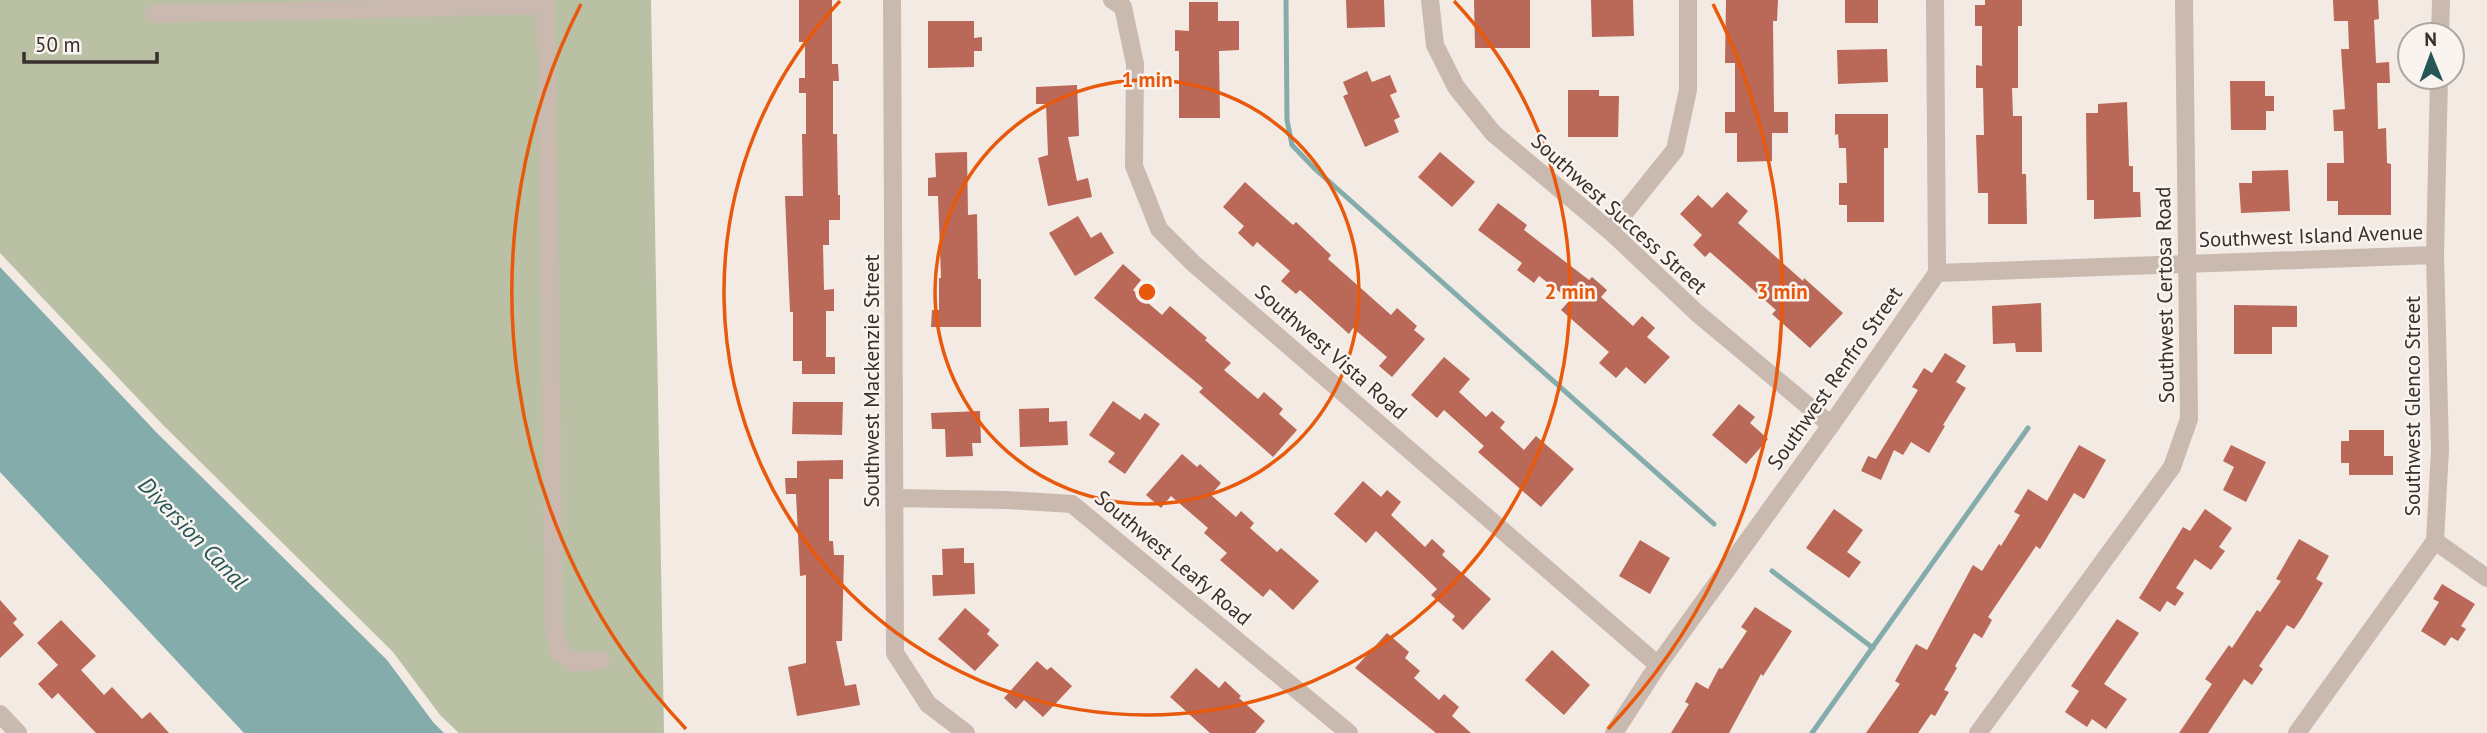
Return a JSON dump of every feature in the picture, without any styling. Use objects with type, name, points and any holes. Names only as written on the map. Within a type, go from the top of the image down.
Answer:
[{"type":"street","name":"Southwest Mackenzie Street","points":[[892,0],[895,653],[928,704],[967,733]]},
{"type":"street","name":"Southwest Vista Road","points":[[1112,0],[1123,7],[1135,64],[1134,166],[1159,229],[1204,272],[1658,665]]},
{"type":"street","name":"Southwest Success Street","points":[[1430,0],[1436,45],[1456,87],[1493,133],[1610,231],[1697,313],[1831,425]]},
{"type":"street","points":[[1610,231],[1675,150],[1688,90],[1688,0]]},
{"type":"street","points":[[1935,0],[1937,273]]},
{"type":"street","name":"Southwest Certosa Road","points":[[1978,733],[2172,467],[2189,419],[2184,0]]},
{"type":"street","points":[[2440,21],[2441,0]]},
{"type":"street","points":[[154,14],[546,2],[554,627],[559,652],[574,663],[601,660]]},
{"type":"street","name":"Southwest Glenco Street","points":[[2297,733],[2435,541],[2440,450],[2435,255],[2439,91]]},
{"type":"street","name":"Southwest Island Avenue","points":[[1937,273],[2435,255]]},
{"type":"street","name":"Southwest Renfro Street","points":[[1614,733],[1658,665],[1937,273]]},
{"type":"street","name":"Southwest Leafy Road","points":[[895,498],[1072,504],[1349,733]]},
{"type":"street","points":[[2435,541],[2487,578]]},
{"type":"street","points":[[0,714],[18,733]]},
{"type":"green space","points":[[0,0],[651,0],[664,733],[459,733],[440,715],[393,652],[163,425],[0,253]]},
{"type":"water","name":"Diversion Canal","points":[[0,267],[157,433],[387,660],[444,733],[244,733],[0,472]]},
{"type":"building","points":[[799,0],[832,0],[832,64],[838,64],[839,81],[833,81],[833,134],[837,134],[840,220],[829,220],[829,245],[823,245],[824,290],[834,289],[834,311],[826,311],[826,357],[835,357],[835,374],[802,374],[802,361],[793,361],[793,312],[790,312],[785,196],[803,196],[802,134],[806,134],[806,93],[799,93],[799,78],[805,78],[805,42],[799,42]]},
{"type":"building","points":[[1346,0],[1384,0],[1385,27],[1347,28]]},
{"type":"building","points":[[1474,0],[1530,0],[1530,48],[1475,48]]},
{"type":"building","points":[[1591,0],[1633,0],[1634,36],[1592,37]]},
{"type":"building","points":[[1726,0],[1778,0],[1777,21],[1773,21],[1774,112],[1788,112],[1788,133],[1772,133],[1772,161],[1737,162],[1737,133],[1725,133],[1725,112],[1735,112],[1735,63],[1725,63]]},
{"type":"building","points":[[1845,0],[1878,0],[1878,23],[1845,23]]},
{"type":"building","points":[[1985,0],[2022,0],[2022,26],[2018,26],[2018,88],[2012,88],[2013,116],[2022,116],[2022,174],[2026,174],[2027,224],[1988,224],[1988,193],[1978,193],[1976,135],[1984,135],[1983,88],[1976,88],[1976,65],[1982,66],[1982,26],[1975,26],[1975,5],[1985,5]]},
{"type":"building","points":[[2333,0],[2378,0],[2379,19],[2374,20],[2376,63],[2389,62],[2390,83],[2377,83],[2378,129],[2386,128],[2387,163],[2391,164],[2391,215],[2338,215],[2338,201],[2327,201],[2327,163],[2344,163],[2343,131],[2334,131],[2333,110],[2345,109],[2341,49],[2349,49],[2348,21],[2334,21]]},
{"type":"building","points":[[1189,2],[1218,2],[1218,21],[1239,21],[1239,50],[1219,51],[1220,118],[1179,118],[1179,51],[1175,51],[1175,30],[1189,31]]},
{"type":"building","points":[[928,21],[974,21],[974,38],[982,37],[982,51],[974,51],[974,67],[928,68]]},
{"type":"building","points":[[1887,49],[1888,82],[1838,84],[1837,50]]},
{"type":"building","points":[[1367,71],[1372,82],[1390,75],[1397,92],[1390,95],[1400,117],[1394,120],[1399,132],[1365,147],[1343,96],[1348,94],[1343,82]]},
{"type":"building","points":[[2230,81],[2265,81],[2265,96],[2274,96],[2274,111],[2266,111],[2266,130],[2231,130]]},
{"type":"building","points":[[1077,85],[1079,136],[1068,137],[1077,181],[1088,178],[1092,197],[1048,206],[1038,158],[1048,155],[1046,104],[1036,104],[1036,87]]},
{"type":"building","points":[[1568,90],[1599,90],[1599,96],[1619,96],[1618,137],[1568,137]]},
{"type":"building","points":[[2127,102],[2129,166],[2133,166],[2133,192],[2140,192],[2141,217],[2094,219],[2094,200],[2087,200],[2086,113],[2098,113],[2098,104]]},
{"type":"building","points":[[1835,114],[1888,114],[1888,148],[1884,148],[1884,222],[1847,222],[1847,205],[1839,205],[1839,183],[1847,183],[1846,148],[1839,148],[1838,134],[1835,135]]},
{"type":"building","points":[[967,152],[968,215],[977,214],[981,327],[931,327],[932,310],[939,310],[941,278],[938,196],[928,196],[928,178],[936,177],[935,153]]},
{"type":"building","points":[[1440,152],[1475,182],[1452,207],[1418,177]]},
{"type":"building","points":[[2288,170],[2290,211],[2241,213],[2239,183],[2252,183],[2252,171]]},
{"type":"building","points":[[1245,182],[1293,225],[1296,222],[1331,255],[1328,259],[1391,315],[1397,308],[1417,326],[1414,330],[1425,339],[1392,377],[1379,366],[1387,357],[1353,328],[1349,334],[1300,290],[1296,294],[1281,281],[1290,271],[1257,242],[1253,247],[1238,233],[1244,226],[1223,207]]},
{"type":"building","points":[[1727,192],[1748,211],[1738,223],[1843,313],[1810,348],[1772,314],[1776,310],[1710,252],[1705,257],[1693,245],[1702,235],[1680,214],[1698,195],[1712,208]]},
{"type":"building","points":[[1498,203],[1527,225],[1524,230],[1589,280],[1592,277],[1607,290],[1601,297],[1633,326],[1642,316],[1655,328],[1647,337],[1670,357],[1645,384],[1626,367],[1616,378],[1599,363],[1609,352],[1561,310],[1570,300],[1539,276],[1534,283],[1517,270],[1522,263],[1478,230]]},
{"type":"building","points":[[1078,216],[1091,238],[1101,232],[1114,253],[1075,276],[1049,233]]},
{"type":"building","points":[[1123,264],[1141,280],[1133,290],[1162,315],[1170,306],[1231,363],[1224,370],[1258,399],[1264,392],[1283,409],[1279,414],[1297,430],[1273,457],[1199,392],[1203,388],[1094,298]]},
{"type":"building","points":[[2041,303],[2042,352],[2016,352],[2015,343],[1993,344],[1992,306]]},
{"type":"building","points":[[2234,305],[2297,306],[2297,327],[2272,327],[2272,354],[2234,354]]},
{"type":"building","points":[[1945,353],[1966,366],[1956,382],[1966,388],[1929,453],[1911,442],[1903,455],[1894,450],[1881,480],[1861,471],[1868,456],[1876,459],[1918,390],[1912,387],[1924,368],[1932,373]]},
{"type":"building","points":[[1444,357],[1470,379],[1459,392],[1486,417],[1492,411],[1505,422],[1500,428],[1524,450],[1536,436],[1574,469],[1541,507],[1478,452],[1484,446],[1444,410],[1437,418],[1411,395]]},
{"type":"building","points":[[1113,401],[1140,420],[1145,413],[1160,424],[1125,474],[1108,462],[1115,453],[1089,435]]},
{"type":"building","points":[[793,402],[843,402],[842,435],[792,434]]},
{"type":"building","points":[[1739,404],[1755,417],[1750,423],[1768,439],[1746,464],[1712,435]]},
{"type":"building","points":[[1049,408],[1049,422],[1067,421],[1068,445],[1020,447],[1019,409]]},
{"type":"building","points":[[980,411],[981,443],[972,443],[973,456],[946,457],[945,429],[932,429],[931,413]]},
{"type":"building","points":[[2349,430],[2384,430],[2384,456],[2393,456],[2393,475],[2349,475],[2349,463],[2341,463],[2341,441],[2349,441]]},
{"type":"building","points":[[2079,445],[2106,460],[2084,499],[2074,493],[2040,549],[2036,546],[1988,617],[1992,620],[1982,638],[1974,633],[1955,666],[1957,668],[1944,690],[1949,692],[1935,716],[1931,714],[1918,733],[1866,733],[1900,684],[1895,681],[1916,644],[1927,650],[1973,565],[1982,571],[1999,544],[2001,546],[2020,515],[2014,512],[2028,489],[2047,501]]},
{"type":"building","points":[[2231,445],[2266,462],[2246,502],[2223,490],[2234,467],[2223,461]]},
{"type":"building","points":[[1182,454],[1197,467],[1200,464],[1221,483],[1211,495],[1236,517],[1241,511],[1254,523],[1250,528],[1277,552],[1281,548],[1319,581],[1293,610],[1270,589],[1263,597],[1220,560],[1227,553],[1204,533],[1208,528],[1171,496],[1161,508],[1146,495]]},
{"type":"building","points":[[843,460],[843,479],[829,479],[829,541],[833,541],[834,555],[844,555],[842,641],[836,641],[845,686],[856,684],[860,705],[797,716],[788,667],[806,663],[806,575],[800,576],[796,494],[786,494],[785,478],[797,478],[797,461]]},
{"type":"building","points":[[1363,481],[1381,497],[1387,490],[1401,502],[1391,515],[1425,547],[1432,539],[1445,551],[1442,555],[1491,599],[1463,630],[1452,620],[1455,616],[1431,595],[1437,589],[1376,531],[1366,543],[1334,514]]},
{"type":"building","points":[[1834,509],[1863,530],[1847,552],[1861,562],[1849,578],[1806,548]]},
{"type":"building","points":[[2205,509],[2232,528],[2219,547],[2225,551],[2211,570],[2195,559],[2176,588],[2184,593],[2175,606],[2167,601],[2160,612],[2139,598],[2183,527],[2190,531]]},
{"type":"building","points":[[2299,539],[2329,556],[2316,579],[2323,583],[2301,619],[2294,629],[2287,625],[2259,666],[2263,669],[2252,685],[2244,679],[2208,733],[2179,733],[2212,684],[2205,679],[2229,645],[2232,648],[2257,610],[2260,612],[2281,581],[2276,579]]},
{"type":"building","points":[[1640,540],[1670,558],[1650,594],[1619,576]]},
{"type":"building","points":[[964,548],[964,563],[974,563],[975,594],[933,596],[932,575],[943,575],[942,549]]},
{"type":"building","points":[[2442,584],[2475,604],[2461,626],[2466,629],[2458,641],[2451,637],[2445,646],[2421,631],[2439,602],[2433,599]]},
{"type":"building","points":[[0,600],[17,619],[13,623],[24,635],[0,658]]},
{"type":"building","points":[[1755,607],[1792,631],[1763,676],[1761,674],[1729,733],[1671,733],[1689,704],[1685,702],[1696,682],[1708,689],[1719,668],[1722,669],[1747,631],[1741,627]]},
{"type":"building","points":[[965,608],[990,630],[987,634],[999,645],[975,671],[938,639]]},
{"type":"building","points":[[2117,619],[2139,633],[2104,684],[2127,699],[2106,729],[2092,719],[2087,727],[2065,712],[2079,691],[2071,686]]},
{"type":"building","points":[[61,620],[96,656],[81,670],[104,695],[112,687],[142,719],[150,712],[169,733],[96,733],[58,693],[52,699],[38,684],[58,665],[37,643]]},
{"type":"building","points":[[1387,633],[1409,652],[1405,658],[1420,671],[1414,678],[1439,700],[1444,694],[1459,707],[1452,716],[1471,733],[1436,733],[1355,668]]},
{"type":"building","points":[[1552,650],[1590,685],[1564,715],[1525,680]]},
{"type":"building","points":[[1037,661],[1047,670],[1051,667],[1072,686],[1043,717],[1024,700],[1016,709],[1004,698]]},
{"type":"building","points":[[1196,668],[1219,688],[1225,681],[1241,696],[1239,698],[1265,721],[1255,733],[1210,733],[1170,697]]},
{"type":"waterway","points":[[1286,0],[1287,120],[1292,145],[1315,169],[1714,524]]},
{"type":"waterway","points":[[1812,733],[2028,428]]},
{"type":"waterway","points":[[1772,571],[1873,648]]}]
